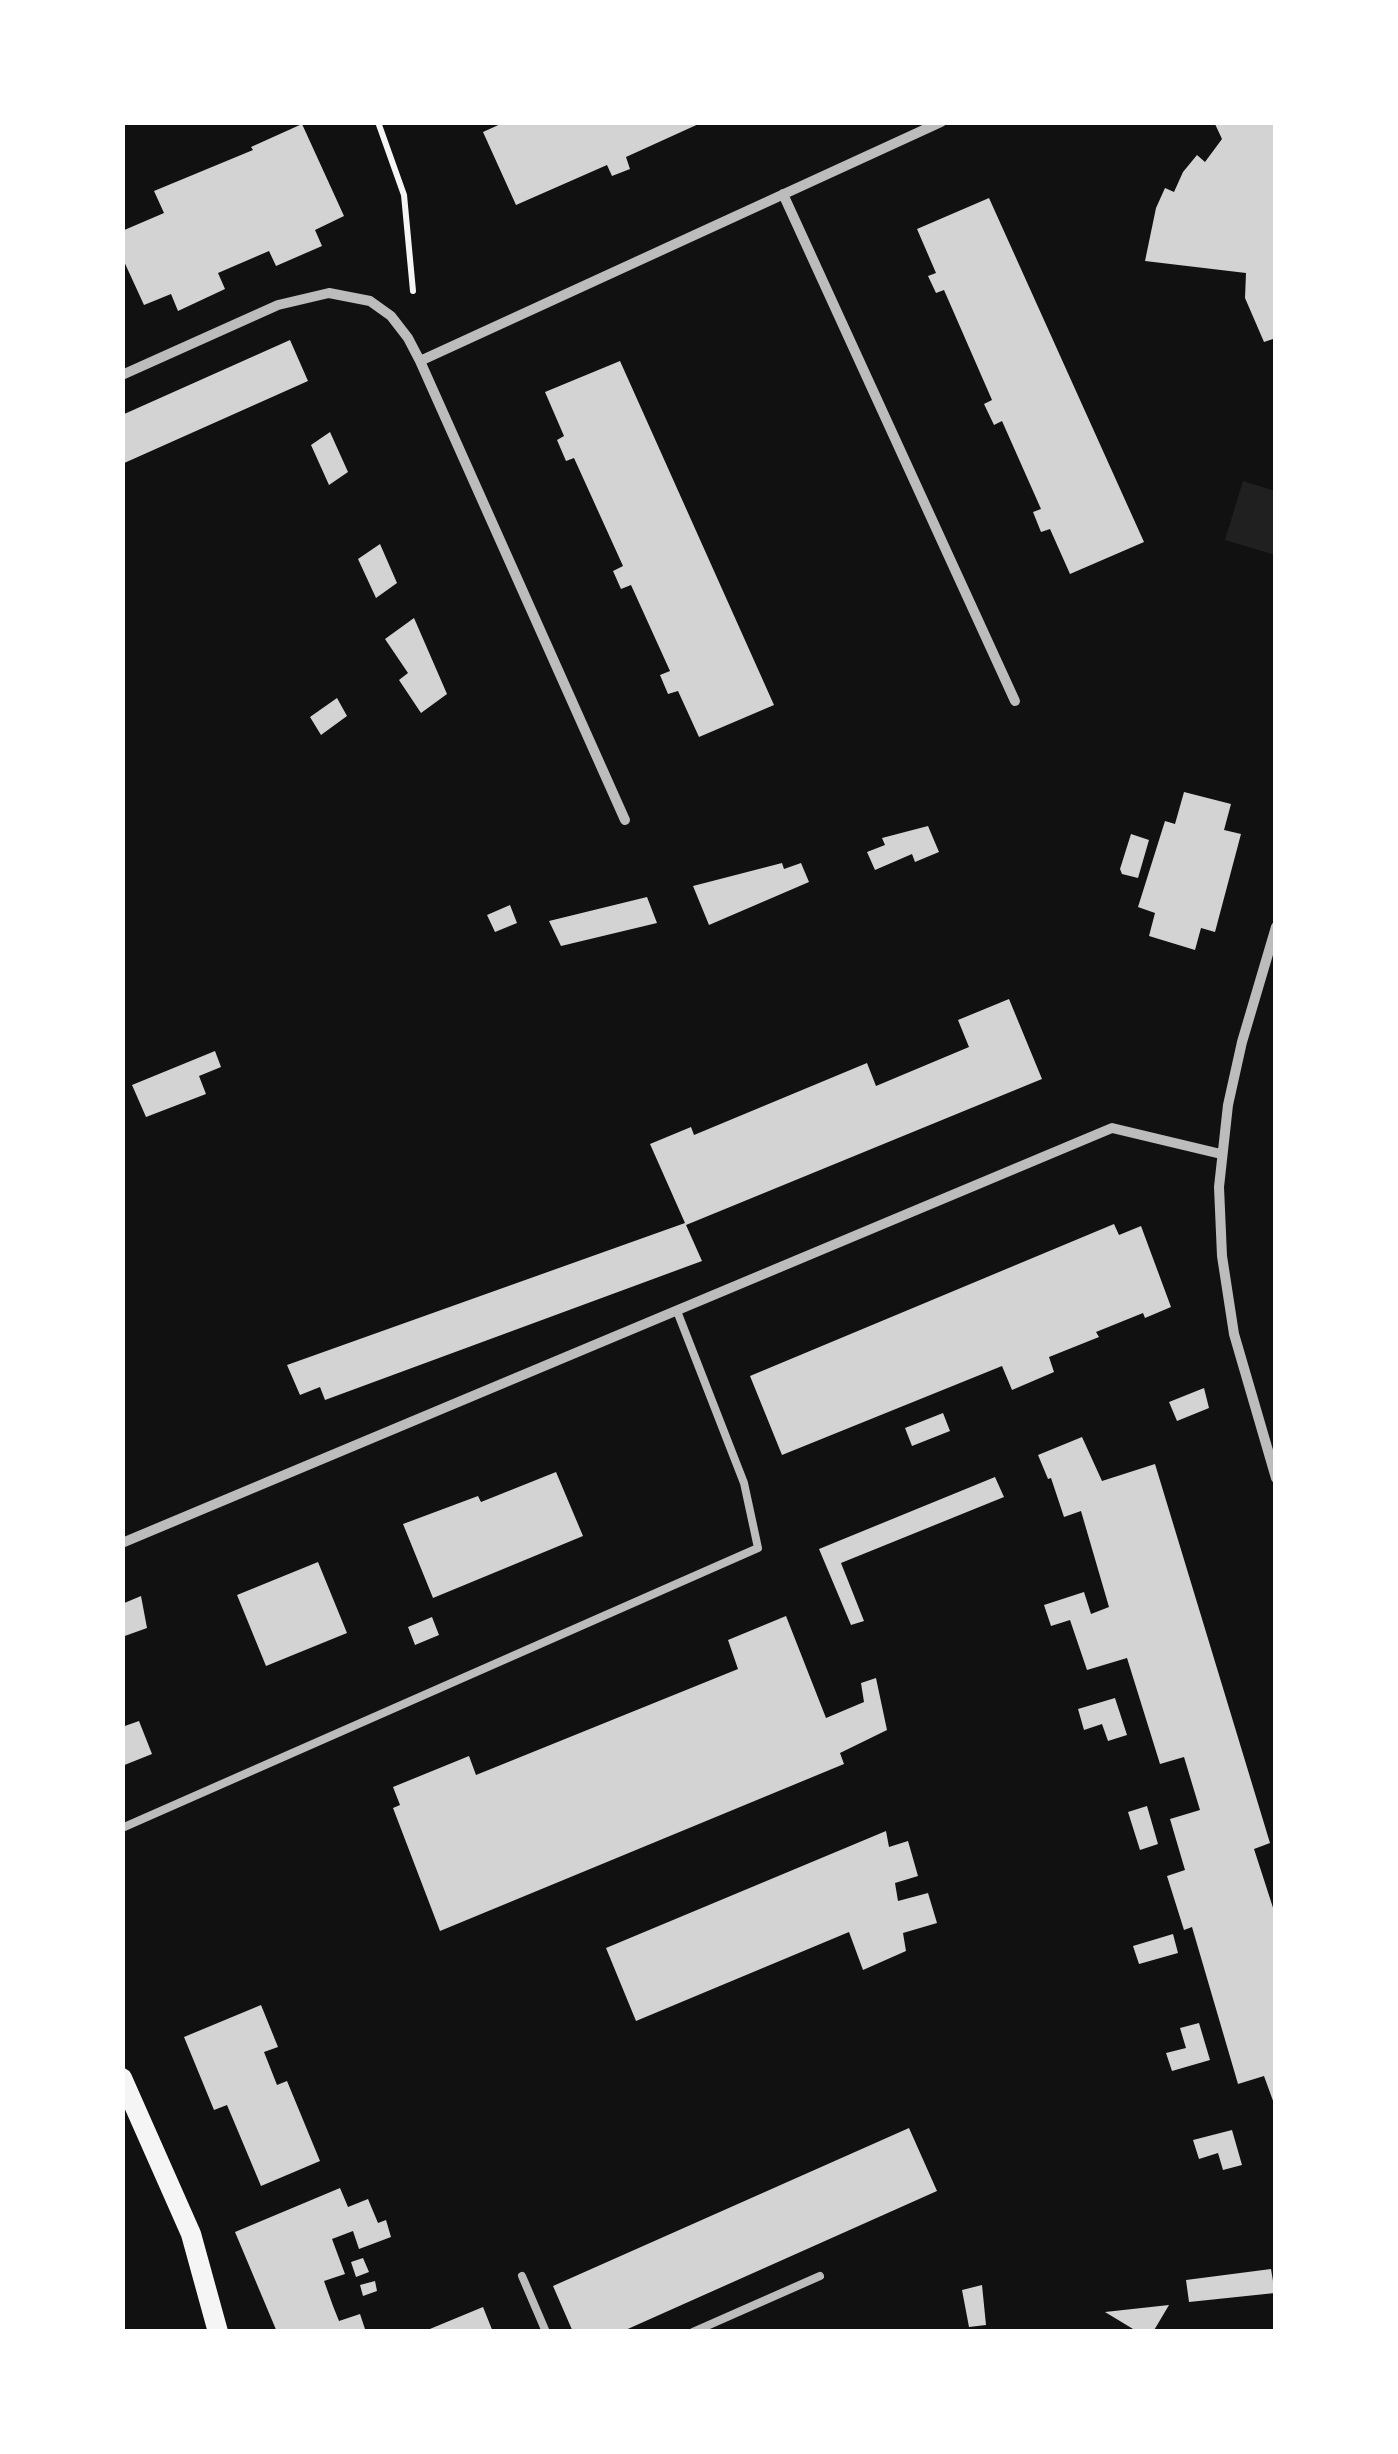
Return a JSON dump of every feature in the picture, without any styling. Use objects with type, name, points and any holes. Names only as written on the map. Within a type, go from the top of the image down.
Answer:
[{"type":"main road","points":[[122,2078],[191,2234],[218,2332]]},
{"type":"street","points":[[420,362],[941,122]]},
{"type":"street","points":[[783,194],[1015,701]]},
{"type":"street","points":[[122,375],[278,306],[328,293],[370,302],[390,316],[408,338],[420,362],[626,820]]},
{"type":"street","points":[[1276,927],[1242,1042],[1221,1154],[1220,1222],[1227,1296],[1240,1361],[1276,1478]]},
{"type":"street","points":[[122,1544],[1112,1128],[1221,1154]]},
{"type":"lane","points":[[122,1828],[758,1548],[744,1483],[676,1311]]},
{"type":"lane","points":[[522,2276],[546,2332]]},
{"type":"lane","points":[[693,2332],[820,2276]]},
{"type":"path","points":[[378,122],[404,195],[420,362]]},
{"type":"shaded area","points":[[1243,481],[1275,491],[1275,555],[1225,540]]},
{"type":"building","points":[[505,122],[703,122],[626,157],[630,169],[612,176],[607,165],[516,205],[483,132]]},
{"type":"building","points":[[1276,122],[1276,338],[1264,342],[1245,298],[1246,273],[1145,261],[1156,208],[1165,188],[1174,192],[1197,155],[1205,162],[1222,139],[1215,124]]},
{"type":"building","points":[[302,124],[344,216],[315,230],[322,246],[276,266],[269,251],[218,273],[225,289],[178,311],[171,294],[144,305],[122,257],[122,231],[164,213],[154,191],[253,150],[251,147]]},
{"type":"building","points":[[989,198],[1144,542],[1070,574],[1050,529],[1041,532],[1033,512],[1041,509],[1002,421],[994,425],[984,404],[992,400],[944,290],[936,293],[928,276],[936,273],[917,229]]},
{"type":"building","points":[[290,340],[308,381],[122,464],[122,415]]},
{"type":"building","points":[[620,361],[774,705],[699,737],[678,691],[668,694],[660,675],[670,671],[631,585],[621,589],[613,571],[623,566],[574,458],[566,461],[557,440],[564,436],[545,392]]},
{"type":"building","points":[[330,432],[348,472],[329,485],[311,445]]},
{"type":"building","points":[[380,544],[397,583],[376,598],[358,559]]},
{"type":"building","points":[[414,618],[447,694],[421,713],[399,680],[408,673],[385,639]]},
{"type":"building","points":[[337,698],[347,716],[321,735],[310,717]]},
{"type":"building","points":[[1184,792],[1231,804],[1224,830],[1241,834],[1215,932],[1201,928],[1195,950],[1149,936],[1155,913],[1138,907],[1165,821],[1175,824]]},
{"type":"building","points":[[928,826],[939,852],[915,862],[912,854],[875,870],[867,852],[885,845],[882,838]]},
{"type":"building","points":[[1131,834],[1149,840],[1138,878],[1122,874],[1120,869]]},
{"type":"building","points":[[782,863],[784,869],[801,863],[809,882],[709,925],[693,886]]},
{"type":"building","points":[[647,897],[657,923],[561,946],[549,921]]},
{"type":"building","points":[[510,905],[517,923],[495,932],[487,915]]},
{"type":"building","points":[[1009,999],[1042,1079],[686,1225],[702,1261],[325,1400],[320,1387],[300,1395],[287,1365],[685,1223],[650,1144],[691,1127],[694,1135],[867,1063],[876,1086],[969,1047],[958,1020]]},
{"type":"building","points":[[215,1051],[221,1067],[199,1076],[206,1094],[146,1117],[132,1085]]},
{"type":"building","points":[[1114,1224],[1119,1235],[1141,1226],[1171,1307],[1145,1318],[1143,1313],[1096,1332],[1099,1337],[1049,1357],[1054,1372],[1012,1390],[1002,1366],[782,1455],[750,1376]]},
{"type":"building","points":[[1204,1388],[1209,1408],[1177,1421],[1169,1402]]},
{"type":"building","points":[[943,1413],[950,1431],[912,1446],[905,1428]]},
{"type":"building","points":[[1082,1437],[1102,1481],[1155,1464],[1270,1843],[1254,1849],[1276,1917],[1276,2109],[1264,2076],[1238,2084],[1192,1927],[1184,1930],[1167,1876],[1185,1870],[1170,1819],[1200,1810],[1184,1757],[1160,1764],[1127,1658],[1087,1670],[1070,1620],[1051,1626],[1044,1605],[1084,1592],[1091,1614],[1109,1607],[1081,1511],[1064,1517],[1051,1478],[1048,1479],[1038,1455]]},
{"type":"building","points":[[556,1472],[583,1536],[433,1598],[403,1524],[478,1496],[481,1502]]},
{"type":"building","points":[[995,1477],[1004,1497],[841,1563],[864,1621],[851,1625],[819,1549]]},
{"type":"building","points":[[318,1562],[347,1633],[266,1666],[237,1595]]},
{"type":"building","points":[[141,1596],[147,1628],[122,1637],[122,1604]]},
{"type":"building","points":[[786,1616],[826,1718],[864,1702],[861,1683],[876,1678],[887,1730],[840,1753],[844,1764],[440,1931],[393,1808],[400,1805],[393,1787],[469,1756],[476,1775],[738,1669],[728,1640]]},
{"type":"building","points":[[432,1617],[439,1635],[415,1645],[408,1627]]},
{"type":"building","points":[[1115,1698],[1127,1735],[1108,1741],[1102,1724],[1084,1730],[1078,1709]]},
{"type":"building","points":[[139,1721],[152,1754],[122,1766],[122,1727]]},
{"type":"building","points":[[1147,1806],[1158,1844],[1140,1850],[1128,1812]]},
{"type":"building","points":[[886,1831],[889,1847],[908,1841],[918,1876],[895,1883],[898,1901],[928,1893],[937,1923],[903,1933],[906,1951],[863,1970],[849,1932],[636,2021],[606,1948]]},
{"type":"building","points":[[1173,1934],[1178,1953],[1139,1964],[1133,1946]]},
{"type":"building","points":[[261,2005],[278,2047],[264,2052],[277,2085],[287,2081],[320,2161],[261,2186],[227,2105],[214,2110],[184,2037]]},
{"type":"building","points":[[1199,2023],[1210,2060],[1172,2071],[1166,2053],[1186,2048],[1180,2028]]},
{"type":"building","points":[[909,2128],[937,2191],[621,2332],[573,2332],[553,2286]]},
{"type":"building","points":[[1232,2130],[1242,2165],[1223,2170],[1218,2153],[1199,2159],[1193,2140]]},
{"type":"building","points":[[340,2188],[348,2207],[368,2199],[378,2223],[386,2220],[391,2237],[359,2249],[353,2231],[332,2239],[345,2274],[324,2281],[333,2306],[339,2321],[360,2314],[366,2332],[277,2332],[235,2232]]},
{"type":"building","points":[[363,2258],[369,2272],[356,2277],[351,2262]]},
{"type":"building","points":[[1271,2269],[1275,2293],[1189,2302],[1186,2280]]},
{"type":"building","points":[[375,2281],[377,2291],[363,2296],[360,2285]]},
{"type":"building","points":[[982,2285],[986,2325],[969,2327],[962,2290]]},
{"type":"building","points":[[1169,2305],[1153,2332],[1138,2332],[1105,2312]]},
{"type":"building","points":[[483,2307],[493,2332],[425,2332],[425,2331]]}]
